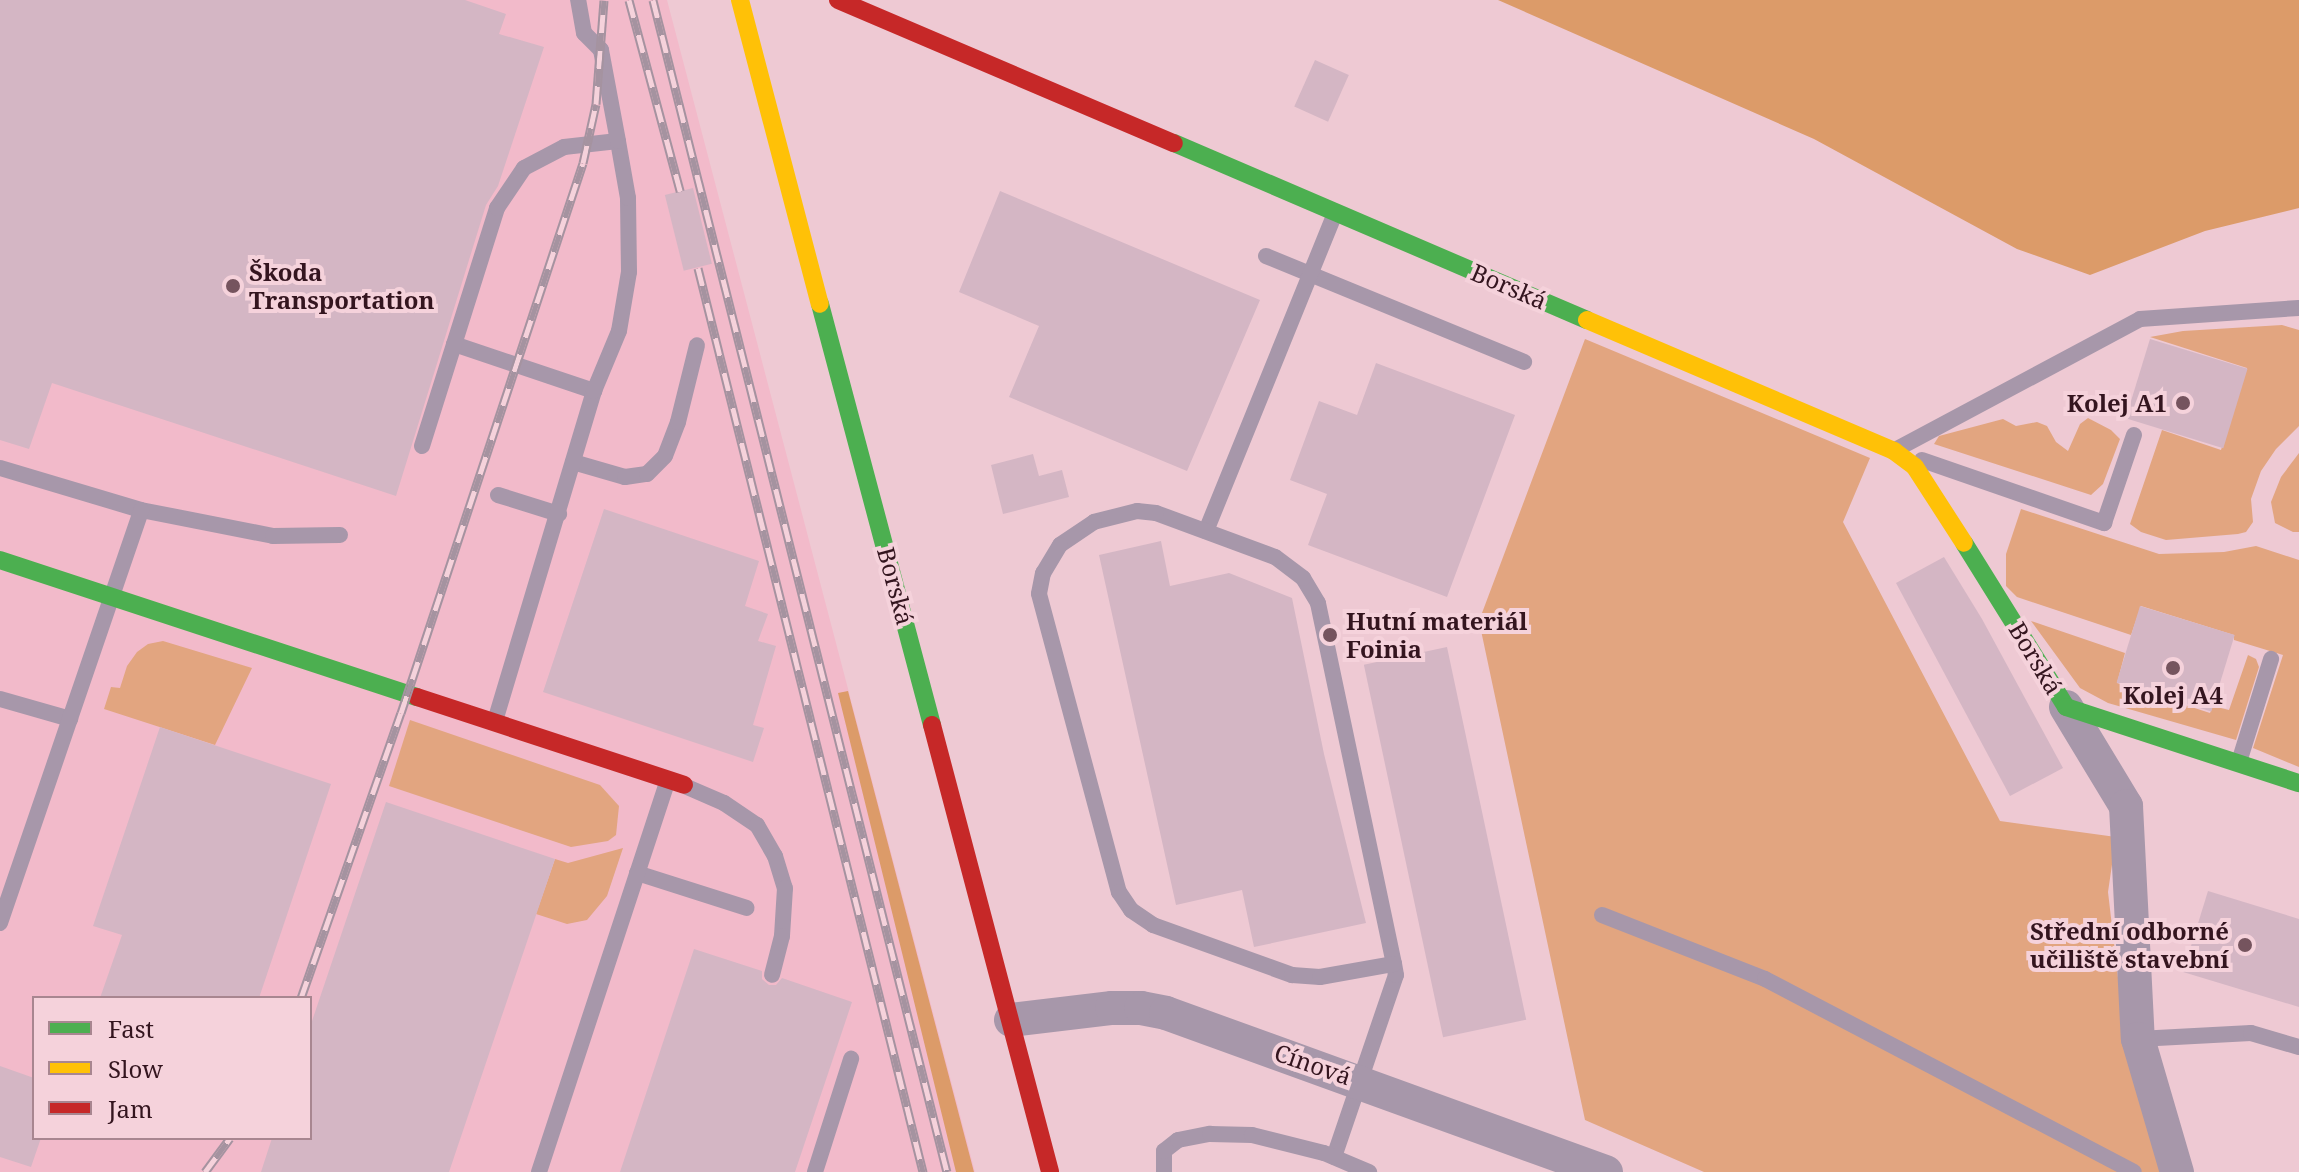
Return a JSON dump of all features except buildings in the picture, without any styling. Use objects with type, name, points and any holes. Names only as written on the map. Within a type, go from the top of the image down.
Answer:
[{"type":"street","name":"Borská","points":[[740,0],[1050,1172]]},
{"type":"street","name":"Borská","points":[[838,0],[1894,451],[1915,467],[2126,806],[2138,1039],[2177,1172]]},
{"type":"street","points":[[0,560],[676,783]]},
{"type":"street","name":"Borská","points":[[2066,707],[2299,783]]},
{"type":"street","name":"Cínová","points":[[1011,1020],[1141,1008],[1360,1080],[1606,1172]]},
{"type":"lane","points":[[495,723],[594,391],[619,331],[629,272],[628,198],[601,50],[584,33],[578,0]]},
{"type":"lane","points":[[422,446],[497,208],[524,168],[564,147],[618,141]]},
{"type":"lane","points":[[1206,531],[1336,212]]},
{"type":"lane","points":[[1266,256],[1524,362]]},
{"type":"lane","points":[[1894,451],[2140,319],[2299,308]]},
{"type":"lane","points":[[454,344],[594,391]]},
{"type":"lane","points":[[573,462],[625,477],[647,474],[665,456],[697,345]]},
{"type":"lane","points":[[1894,451],[2104,523],[2134,435]]},
{"type":"lane","points":[[0,468],[141,510],[273,536],[340,535]]},
{"type":"lane","points":[[498,495],[559,514]]},
{"type":"lane","points":[[0,923],[141,510]]},
{"type":"lane","points":[[1334,1157],[1396,975],[1394,964],[1318,603],[1303,578],[1275,557],[1156,513],[1137,511],[1094,522],[1060,545],[1043,573],[1039,594],[1119,892],[1131,910],[1153,925],[1292,975],[1320,977],[1394,964]]},
{"type":"lane","points":[[2238,763],[2271,659]]},
{"type":"lane","points":[[0,699],[70,719]]},
{"type":"lane","points":[[539,1172],[637,873],[676,783],[724,803],[757,825],[775,856],[785,888],[782,936],[772,975]]},
{"type":"lane","points":[[637,873],[747,908]]},
{"type":"lane","points":[[1602,915],[1765,979],[2134,1172]]},
{"type":"lane","points":[[2138,1039],[2251,1033],[2299,1047]]},
{"type":"lane","points":[[815,1172],[851,1059]]},
{"type":"lane","points":[[1164,1172],[1164,1151],[1178,1140],[1210,1134],[1252,1135],[1334,1157],[1369,1172]]},
{"type":"shaded area","name":"Škoda Transportation","points":[[0,0],[667,0],[975,1172],[0,1172]]},
{"type":"shaded area","points":[[1498,0],[2299,0],[2299,208],[2205,231],[2090,275],[2017,249],[1814,139]]},
{"type":"shaded area","points":[[2282,325],[2299,330],[2299,426],[2276,449],[2261,471],[2251,499],[2253,522],[2246,532],[2238,534],[2166,540],[2141,532],[2130,524],[2162,430],[2221,450],[2247,368],[2150,337],[2183,331]]},
{"type":"shaded area","points":[[1585,339],[1870,458],[1843,522],[2000,821],[2116,837],[2108,892],[2127,1055],[2162,1172],[1704,1172],[1585,1120],[1479,621]]},
{"type":"shaded area","points":[[2088,418],[2111,430],[2120,439],[2103,484],[2091,495],[1934,444],[1939,436],[2003,419],[2016,426],[2037,422],[2047,426],[2056,442],[2068,451],[2080,424]]},
{"type":"shaded area","points":[[2299,453],[2299,532],[2293,532],[2275,523],[2271,502],[2281,477]]},
{"type":"shaded area","points":[[2021,509],[2159,554],[2224,552],[2256,546],[2299,560],[2299,767],[2253,748],[2283,655],[2234,640],[2234,635],[2141,606],[2131,635],[2017,597],[2006,586],[2006,554]]},
{"type":"shaded area","points":[[2031,621],[2125,653],[2117,683],[2210,713],[2213,706],[2229,710],[2248,655],[2256,659],[2259,667],[2236,740],[2108,703],[2080,688]]},
{"type":"shaded area","points":[[163,641],[252,668],[215,745],[104,709],[111,687],[120,688],[127,666],[137,652],[148,644]]},
{"type":"shaded area","points":[[848,691],[974,1172],[956,1172],[838,693]]},
{"type":"shaded area","points":[[410,720],[600,785],[619,806],[616,835],[608,841],[571,847],[389,786]]},
{"type":"shaded area","points":[[623,848],[607,896],[587,920],[567,924],[536,914],[555,859],[568,863]]},
{"type":"railway","points":[[302,996],[401,713],[583,163],[596,104],[604,0]]},
{"type":"railway","points":[[629,0],[680,191]]},
{"type":"railway","points":[[653,0],[947,1172]]},
{"type":"railway","points":[[698,268],[923,1172]]},
{"type":"railway","points":[[205,1172],[229,1140]]},
{"type":"traffic: fast","points":[[1174,143],[1587,320]]},
{"type":"traffic: fast","points":[[820,304],[932,725]]},
{"type":"traffic: fast","points":[[1964,543],[2066,707],[2299,783]]},
{"type":"traffic: fast","points":[[0,560],[417,697]]},
{"type":"traffic: slow","points":[[740,0],[820,304]]},
{"type":"traffic: slow","points":[[1587,320],[1894,451],[1915,467],[1964,543]]},
{"type":"traffic: jam","points":[[838,0],[1174,143]]},
{"type":"traffic: jam","points":[[417,697],[684,785]]},
{"type":"traffic: jam","points":[[932,725],[1050,1172]]},
{"type":"place","name":"Škoda Transportation","points":[[233,286]]},
{"type":"place","name":"Kolej A1","points":[[2183,403]]},
{"type":"place","name":"Hutní materiál Foinia","points":[[1330,635]]},
{"type":"place","name":"Kolej A4","points":[[2173,668]]},
{"type":"place","name":"Střední odborné učiliště stavební","points":[[2245,945]]}]
